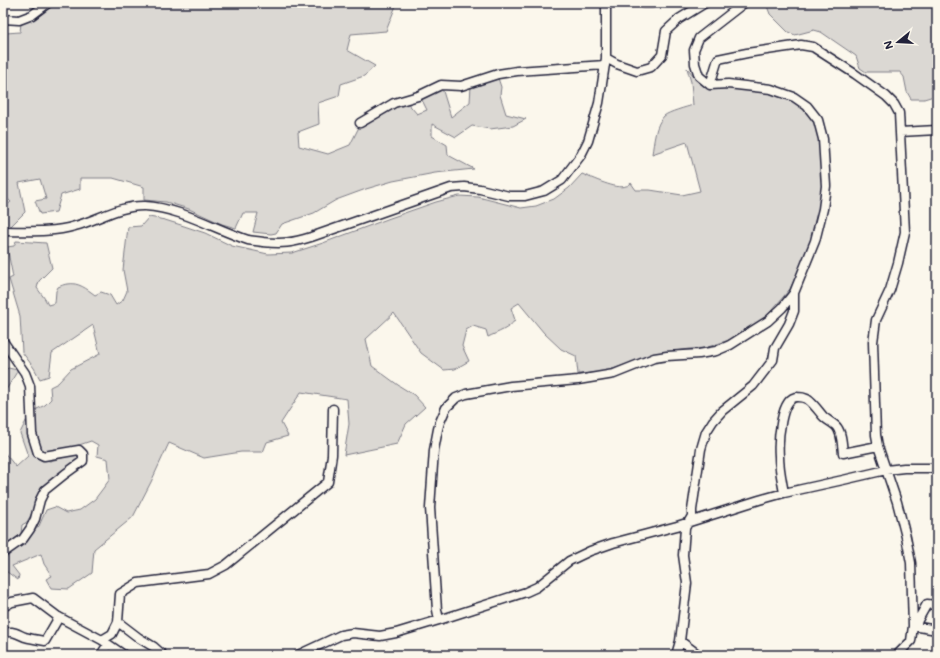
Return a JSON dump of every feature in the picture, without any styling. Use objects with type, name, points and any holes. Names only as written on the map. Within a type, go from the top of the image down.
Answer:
[{"type":"street","points":[[3,19],[19,20],[32,15],[48,3]]},
{"type":"street","points":[[3,231],[43,232],[56,230],[75,226],[119,210],[145,206],[185,215],[249,240],[275,244],[293,243],[451,188],[464,187],[480,189],[509,196],[525,196],[544,191],[562,180],[581,155],[588,141],[599,103],[605,62],[606,3]]},
{"type":"street","points":[[644,3],[652,3]]},
{"type":"street","points":[[360,122],[394,103],[418,96],[441,85],[461,86],[498,74],[605,62],[637,70],[651,67],[662,55],[666,31],[679,19],[706,3]]},
{"type":"street","points":[[440,620],[437,610],[430,508],[434,450],[440,422],[446,408],[456,398],[466,394],[511,386],[578,380],[614,374],[654,358],[716,351],[730,345],[768,321],[782,308],[794,293],[815,241],[824,209],[826,186],[823,139],[818,120],[807,106],[794,97],[771,89],[728,84],[710,85],[699,76],[695,64],[694,50],[700,38],[744,3]]},
{"type":"street","points":[[710,85],[718,60],[747,52],[801,45],[813,47],[855,74],[886,96],[894,104],[899,113],[905,232],[890,290],[876,320],[873,342],[876,435],[878,446],[906,536],[911,563],[914,626],[911,640],[896,655]]},
{"type":"street","points":[[900,132],[937,130]]},
{"type":"street","points":[[676,655],[680,641],[687,583],[683,555],[684,534],[685,528],[692,516],[701,449],[706,432],[722,411],[753,386],[773,360],[775,348],[789,324],[794,311],[794,293]]},
{"type":"street","points":[[3,341],[25,373],[30,386],[32,434],[38,453],[44,456],[79,450],[83,454],[83,461],[45,490],[30,529],[23,539],[3,553]]},
{"type":"street","points":[[784,493],[779,456],[779,438],[786,406],[794,397],[808,399],[825,419],[836,426],[840,435],[843,453],[878,446]]},
{"type":"street","points":[[102,655],[105,642],[112,634],[118,622],[120,594],[138,583],[209,574],[226,565],[328,482],[332,455],[333,409]]},
{"type":"street","points":[[298,655],[341,635],[353,633],[380,636],[396,633],[526,592],[537,587],[569,561],[590,550],[613,543],[677,526],[784,493],[886,470],[904,468],[937,468]]},
{"type":"street","points":[[3,606],[12,602],[32,598],[59,617],[105,642],[124,655]]},
{"type":"street","points":[[914,626],[927,604],[937,605]]},
{"type":"street","points":[[3,634],[15,632],[26,637],[46,641],[59,617]]},
{"type":"street","points":[[118,622],[163,655]]},
{"type":"street","points":[[914,626],[937,630]]},
{"type":"street","points":[[680,641],[699,655]]},
{"type":"shaded area","points":[[55,3],[397,3],[386,31],[351,34],[347,50],[375,66],[364,76],[341,84],[339,96],[318,103],[319,124],[298,132],[299,146],[328,154],[350,145],[360,125],[394,106],[406,101],[417,114],[427,110],[421,98],[442,88],[451,117],[470,102],[471,86],[498,78],[501,87],[500,95],[506,114],[526,119],[513,126],[490,129],[472,126],[456,137],[432,124],[432,136],[447,145],[448,155],[474,169],[435,173],[393,181],[366,189],[336,200],[314,213],[282,224],[276,233],[271,234],[253,232],[258,213],[243,213],[236,228],[222,224],[189,209],[166,202],[144,200],[144,187],[113,178],[80,178],[80,189],[61,195],[56,212],[40,214],[35,201],[46,199],[40,179],[19,183],[25,212],[11,226],[3,226],[3,208],[11,202],[3,194],[3,27],[6,33],[20,32],[21,23],[36,18]]},
{"type":"shaded area","points":[[768,3],[937,3],[937,95],[924,99],[911,99],[907,92],[904,77],[900,72],[866,72],[860,68],[856,56],[821,32],[814,30],[795,35],[788,32],[770,14],[767,6]]},
{"type":"shaded area","points":[[687,68],[709,90],[732,88],[765,92],[801,104],[816,127],[820,143],[823,184],[813,237],[790,289],[766,317],[732,339],[705,348],[659,353],[604,372],[578,374],[576,356],[561,349],[544,333],[519,303],[511,308],[515,320],[510,326],[503,330],[488,337],[486,330],[473,326],[466,330],[462,346],[469,361],[455,369],[444,370],[421,353],[394,313],[366,339],[372,366],[414,395],[425,407],[406,424],[397,444],[344,455],[349,424],[347,399],[301,392],[281,423],[288,436],[267,442],[263,452],[241,452],[204,458],[169,443],[133,517],[94,549],[92,573],[69,589],[51,588],[46,579],[52,576],[44,564],[41,554],[12,566],[19,575],[18,580],[3,569],[3,558],[27,539],[39,526],[46,510],[55,507],[66,513],[80,510],[95,499],[110,479],[108,459],[97,456],[98,445],[91,441],[45,454],[39,449],[36,433],[35,410],[45,405],[51,399],[50,387],[58,383],[71,369],[100,354],[93,325],[52,353],[49,376],[40,379],[22,352],[20,316],[9,279],[13,277],[7,247],[14,246],[16,241],[46,243],[52,268],[39,281],[37,288],[48,305],[55,303],[56,291],[58,287],[65,284],[75,284],[82,286],[95,295],[101,292],[110,295],[116,305],[123,300],[127,291],[123,270],[128,227],[141,226],[149,217],[165,220],[205,233],[232,246],[268,254],[292,253],[436,202],[459,196],[478,197],[521,208],[536,206],[554,199],[569,188],[582,174],[604,183],[622,187],[631,183],[636,190],[650,190],[682,195],[700,191],[687,142],[652,154],[657,129],[664,116],[673,111],[693,105],[691,82]]},
{"type":"shaded area","points":[[8,368],[18,370],[3,395],[3,372]]},
{"type":"shaded area","points":[[27,419],[33,451],[38,458],[50,461],[77,454],[78,459],[40,489],[33,511],[27,522],[22,525],[21,534],[3,547],[3,451],[16,467],[28,456],[20,433]]}]
